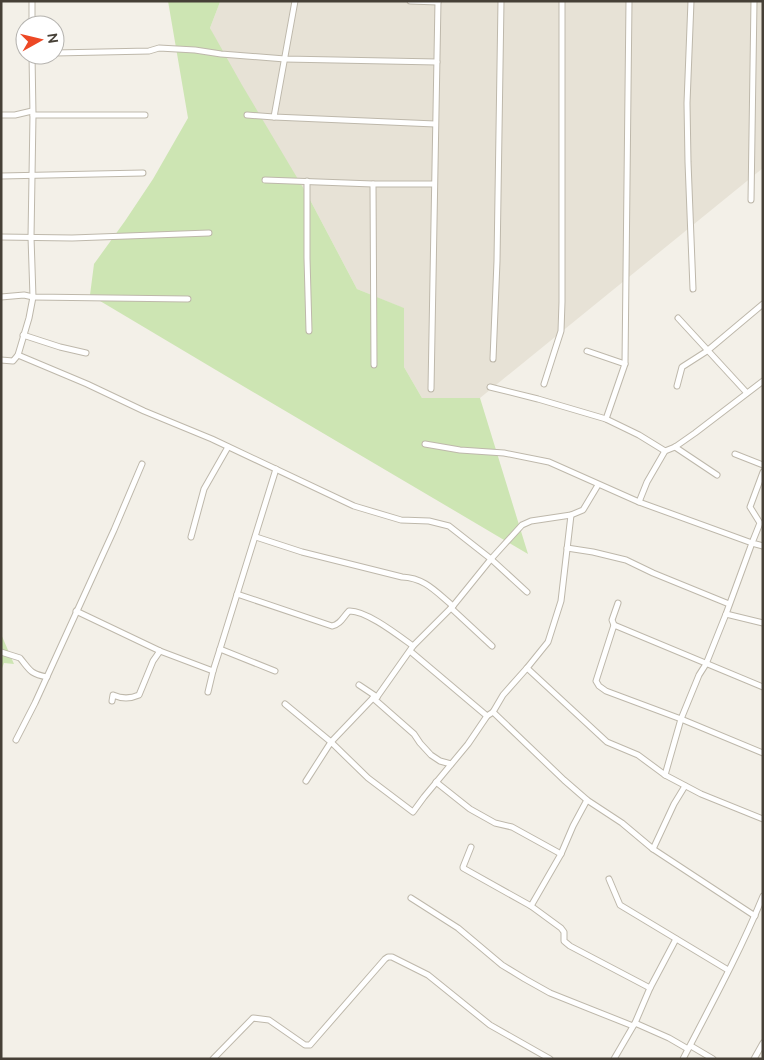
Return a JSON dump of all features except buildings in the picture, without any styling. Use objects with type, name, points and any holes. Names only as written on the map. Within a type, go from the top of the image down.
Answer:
[{"type":"street","points":[[32,1],[32,15]]},
{"type":"street","points":[[274,118],[295,1]]},
{"type":"street","points":[[410,1],[438,2],[431,389]]},
{"type":"street","points":[[493,359],[497,251],[501,1]]},
{"type":"street","points":[[544,384],[561,331],[562,1]]},
{"type":"street","points":[[606,419],[625,364],[629,1]]},
{"type":"street","points":[[691,1],[687,103],[693,289]]},
{"type":"street","points":[[751,200],[754,1]]},
{"type":"street","points":[[65,53],[140,52],[159,48],[285,59],[437,62]]},
{"type":"street","points":[[1,360],[13,361],[18,355],[33,297],[31,237],[32,65]]},
{"type":"street","points":[[1,115],[32,113],[145,114]]},
{"type":"street","points":[[247,115],[274,118],[435,124]]},
{"type":"street","points":[[1,176],[143,173]]},
{"type":"street","points":[[265,180],[434,184]]},
{"type":"street","points":[[307,181],[309,331]]},
{"type":"street","points":[[373,184],[374,365]]},
{"type":"street","points":[[1,237],[72,238],[209,234]]},
{"type":"street","points":[[1,297],[24,295],[33,297],[188,299]]},
{"type":"street","points":[[676,386],[682,368],[707,351],[763,304]]},
{"type":"street","points":[[678,318],[747,393]]},
{"type":"street","points":[[23,335],[86,353]]},
{"type":"street","points":[[587,351],[625,364]]},
{"type":"street","points":[[18,355],[228,447],[354,506],[401,520],[429,521],[449,526],[491,559],[527,592]]},
{"type":"street","points":[[639,502],[647,482],[665,451],[675,447],[695,433],[763,381]]},
{"type":"street","points":[[490,387],[606,419],[639,435],[665,451]]},
{"type":"street","points":[[426,444],[460,450],[504,453],[549,462],[639,502],[763,546]]},
{"type":"street","points":[[191,537],[204,489],[228,447]]},
{"type":"street","points":[[675,447],[717,475]]},
{"type":"street","points":[[735,454],[763,465]]},
{"type":"street","points":[[16,740],[47,677],[142,464]]},
{"type":"street","points":[[208,692],[276,469]]},
{"type":"street","points":[[665,776],[681,719],[706,664],[752,543],[762,524],[750,507],[763,472]]},
{"type":"street","points":[[306,781],[331,742],[375,698],[412,649],[452,607],[491,559],[522,525],[571,515],[584,510],[598,485]]},
{"type":"street","points":[[285,704],[331,742],[368,778],[413,812],[468,744],[487,716],[493,712],[503,695],[548,642],[560,600],[571,515]]},
{"type":"street","points":[[256,537],[302,552],[402,577],[412,577],[425,583],[492,646]]},
{"type":"street","points":[[566,548],[626,560],[729,604]]},
{"type":"street","points":[[238,594],[332,626],[337,625],[349,612],[354,611],[380,623],[487,716]]},
{"type":"street","points":[[618,603],[612,620],[614,625],[596,681],[599,686],[606,691],[681,719],[763,753]]},
{"type":"street","points":[[76,611],[160,651],[213,671]]},
{"type":"street","points":[[726,614],[763,623]]},
{"type":"street","points":[[614,625],[763,687]]},
{"type":"street","points":[[220,649],[275,671]]},
{"type":"street","points":[[112,701],[114,695],[126,698],[138,694],[152,661],[160,651]]},
{"type":"street","points":[[1,652],[20,658],[31,672],[47,677]]},
{"type":"street","points":[[527,668],[607,742],[638,755],[665,776],[685,786],[763,819]]},
{"type":"street","points":[[358,685],[414,734],[431,755],[440,761],[451,764]]},
{"type":"street","points":[[493,712],[587,800],[622,823],[653,849],[755,916]]},
{"type":"street","points":[[436,782],[470,809],[495,823],[512,827],[561,854]]},
{"type":"street","points":[[653,849],[674,804],[685,786]]},
{"type":"street","points":[[531,906],[561,854],[587,800]]},
{"type":"street","points":[[471,846],[463,868],[531,906],[561,928],[564,932],[564,941],[570,946],[650,988]]},
{"type":"street","points":[[609,879],[620,905],[728,970]]},
{"type":"street","points":[[683,1059],[755,916],[763,896]]},
{"type":"street","points":[[411,898],[458,928],[502,965],[550,993],[669,1038],[713,1059]]},
{"type":"street","points":[[614,1059],[634,1025],[650,988],[676,939]]},
{"type":"street","points":[[213,1059],[253,1018],[269,1020],[306,1046],[310,1045],[386,959],[392,957],[428,975],[490,1025],[550,1059]]},
{"type":"street","points":[[754,1059],[763,1043]]},
{"type":"shaded area","points":[[221,1],[763,1],[763,168],[480,398],[422,398],[404,367],[403,308],[357,289],[308,196],[281,188],[210,28]]},
{"type":"green space","points":[[168,1],[221,1],[210,28],[308,196],[357,289],[404,308],[404,367],[422,398],[480,398],[528,554],[90,295],[94,264],[153,179],[188,118]]},
{"type":"green space","points":[[1,634],[14,664],[4,663],[1,671]]}]
